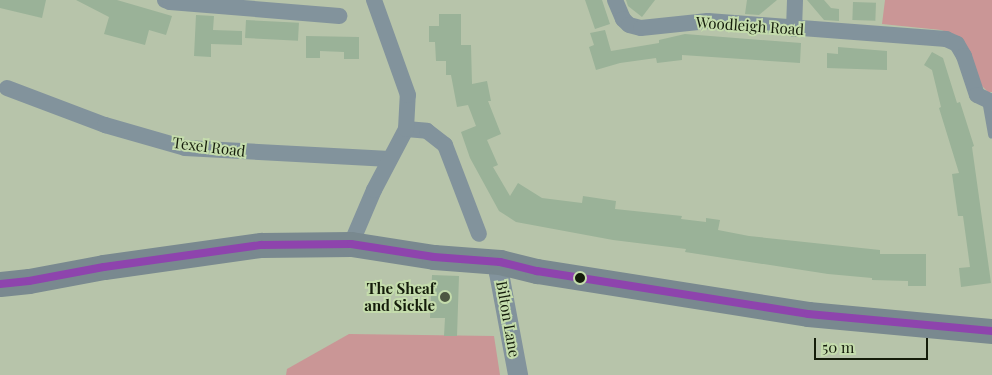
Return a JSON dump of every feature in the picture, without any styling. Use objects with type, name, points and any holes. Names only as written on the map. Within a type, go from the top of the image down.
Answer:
[{"type":"main road","points":[[0,284],[261,245],[351,244],[434,257],[500,262],[537,271],[808,314],[992,332]]},
{"type":"street","points":[[165,0],[170,2],[339,16]]},
{"type":"street","points":[[351,244],[374,190],[406,129],[408,95],[374,0]]},
{"type":"street","name":"Woodleigh Road","points":[[615,0],[623,19],[629,25],[640,28],[696,21],[936,38],[957,44],[964,56],[977,95],[989,101]]},
{"type":"street","points":[[794,29],[795,0]]},
{"type":"street","name":"Texel Road","points":[[7,88],[105,124],[185,148],[390,159]]},
{"type":"street","points":[[406,129],[426,131],[445,146],[479,234]]},
{"type":"street","name":"Bilton Lane","points":[[500,262],[499,273],[518,375]]},
{"type":"lane","points":[[989,101],[992,134]]},
{"type":"shaded area","points":[[885,0],[992,0],[992,92],[988,92],[976,80],[956,35],[941,30],[882,24]]},
{"type":"shaded area","points":[[349,334],[494,336],[500,375],[286,375],[287,369]]},
{"type":"building","points":[[0,0],[46,0],[42,18],[0,8]]},
{"type":"building","points":[[76,0],[117,0],[172,16],[166,35],[149,30],[145,45],[104,34],[109,17]]},
{"type":"building","points":[[585,0],[602,0],[610,24],[595,29]]},
{"type":"building","points":[[626,0],[655,0],[642,17],[628,6]]},
{"type":"building","points":[[747,0],[777,0],[759,15],[745,14]]},
{"type":"building","points":[[807,0],[824,0],[831,8],[839,9],[839,21],[824,20]]},
{"type":"building","points":[[853,2],[876,3],[875,21],[852,20]]},
{"type":"building","points":[[439,14],[461,14],[461,45],[471,45],[472,84],[487,81],[491,101],[488,101],[501,134],[487,140],[498,165],[493,167],[510,196],[518,183],[542,198],[582,203],[583,196],[616,201],[615,209],[682,216],[681,219],[706,222],[706,218],[720,220],[718,230],[749,236],[880,250],[880,254],[926,254],[926,286],[908,286],[908,281],[872,280],[872,278],[828,274],[685,252],[686,249],[613,240],[516,222],[499,211],[470,158],[461,132],[476,126],[468,105],[457,107],[451,75],[446,75],[446,61],[436,61],[435,42],[429,42],[429,26],[439,26]]},
{"type":"building","points":[[196,15],[214,16],[213,30],[242,31],[242,45],[211,44],[211,57],[194,56]]},
{"type":"building","points":[[246,20],[299,23],[298,41],[245,38]]},
{"type":"building","points":[[605,30],[611,51],[659,43],[659,40],[685,34],[801,43],[800,63],[682,55],[682,60],[657,63],[656,58],[620,63],[596,70],[589,47],[594,45],[590,33]]},
{"type":"building","points":[[306,36],[359,37],[359,59],[344,59],[344,52],[320,51],[320,58],[306,58]]},
{"type":"building","points":[[838,47],[887,51],[887,70],[827,68],[827,53],[838,54]]},
{"type":"building","points":[[932,52],[943,58],[957,103],[960,102],[974,146],[972,147],[991,283],[961,287],[959,268],[970,267],[963,216],[958,216],[952,174],[959,173],[939,108],[941,107],[932,70],[924,65]]},
{"type":"building","name":"The Sheaf and Sickle","points":[[432,275],[459,276],[457,336],[444,336],[445,318],[430,318]]},
{"type":"transit line","points":[[0,284],[261,245],[351,244],[434,257],[500,262],[537,271],[808,314],[992,331]]},
{"type":"place","name":"The Sheaf and Sickle","points":[[445,297]]}]
